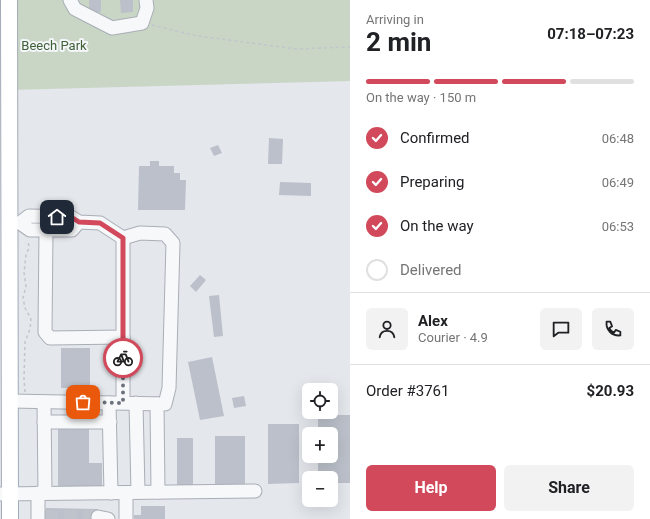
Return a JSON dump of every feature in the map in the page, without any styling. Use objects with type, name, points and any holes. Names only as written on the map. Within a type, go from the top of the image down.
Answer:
[{"type":"main road","points":[[9,0],[20,225],[5,494],[10,519]]},
{"type":"street","points":[[70,0],[75,9],[112,28],[142,23],[147,8],[146,0]]},
{"type":"street","points":[[20,225],[28,216],[71,217],[79,222],[100,223],[123,238],[140,233],[165,234],[172,243],[169,388],[161,404],[158,492]]},
{"type":"street","points":[[20,225],[46,230],[72,230],[79,222]]},
{"type":"street","points":[[46,230],[45,332],[50,338],[123,337]]},
{"type":"street","points":[[123,238],[123,337],[130,403],[132,492],[126,519]]},
{"type":"street","points":[[11,401],[161,404]]},
{"type":"street","points":[[41,518],[44,402]]},
{"type":"street","points":[[109,403],[111,493]]},
{"type":"street","points":[[44,422],[110,422]]},
{"type":"street","points":[[5,494],[255,491]]},
{"type":"path","points":[[142,23],[198,36],[296,49],[350,47]]},
{"type":"path","points":[[20,225],[27,233],[29,248],[26,255],[24,273],[26,286],[23,298],[25,308],[31,319],[26,342],[24,379],[25,392]]},
{"type":"green space","name":"Beech Park","points":[[9,0],[350,0],[350,81],[9,90]]},
{"type":"building","points":[[89,0],[101,0],[101,12],[89,13]]},
{"type":"building","points":[[120,0],[133,0],[133,12],[121,13]]},
{"type":"building","points":[[269,138],[283,139],[282,164],[268,164]]},
{"type":"building","points":[[218,145],[222,153],[214,156],[210,148]]},
{"type":"building","points":[[150,161],[159,161],[159,166],[174,166],[174,173],[180,173],[180,180],[186,180],[185,210],[138,210],[139,166],[150,166]]},
{"type":"building","points":[[280,182],[311,183],[311,196],[279,195]]},
{"type":"building","points":[[200,275],[206,280],[196,292],[190,286]]},
{"type":"building","points":[[219,295],[223,336],[214,337],[209,296]]},
{"type":"building","points":[[61,348],[90,348],[90,388],[61,388]]},
{"type":"building","points":[[212,357],[224,416],[200,420],[188,362]]},
{"type":"building","points":[[244,396],[246,406],[234,408],[232,398]]},
{"type":"building","points":[[338,415],[350,415],[350,483],[338,483],[338,471],[318,471],[318,463],[338,463],[338,427],[318,427],[318,419],[338,419]]},
{"type":"building","points":[[268,424],[299,424],[299,483],[268,484]]},
{"type":"building","points":[[58,429],[89,429],[89,463],[102,463],[102,486],[58,486]]},
{"type":"building","points":[[215,436],[245,436],[245,485],[215,485]]},
{"type":"building","points":[[177,438],[193,438],[193,485],[177,485]]},
{"type":"building","points":[[141,506],[165,506],[165,519],[134,519],[134,515],[141,515]]},
{"type":"building","points":[[46,508],[98,509],[98,519],[45,519]]},
{"type":"tunnel","points":[[45,517],[98,517]]},
{"type":"way so far","points":[[83,402],[123,403],[123,358]]},
{"type":"route","points":[[57,217],[71,217],[79,222],[100,223],[123,238],[123,358]]}]
